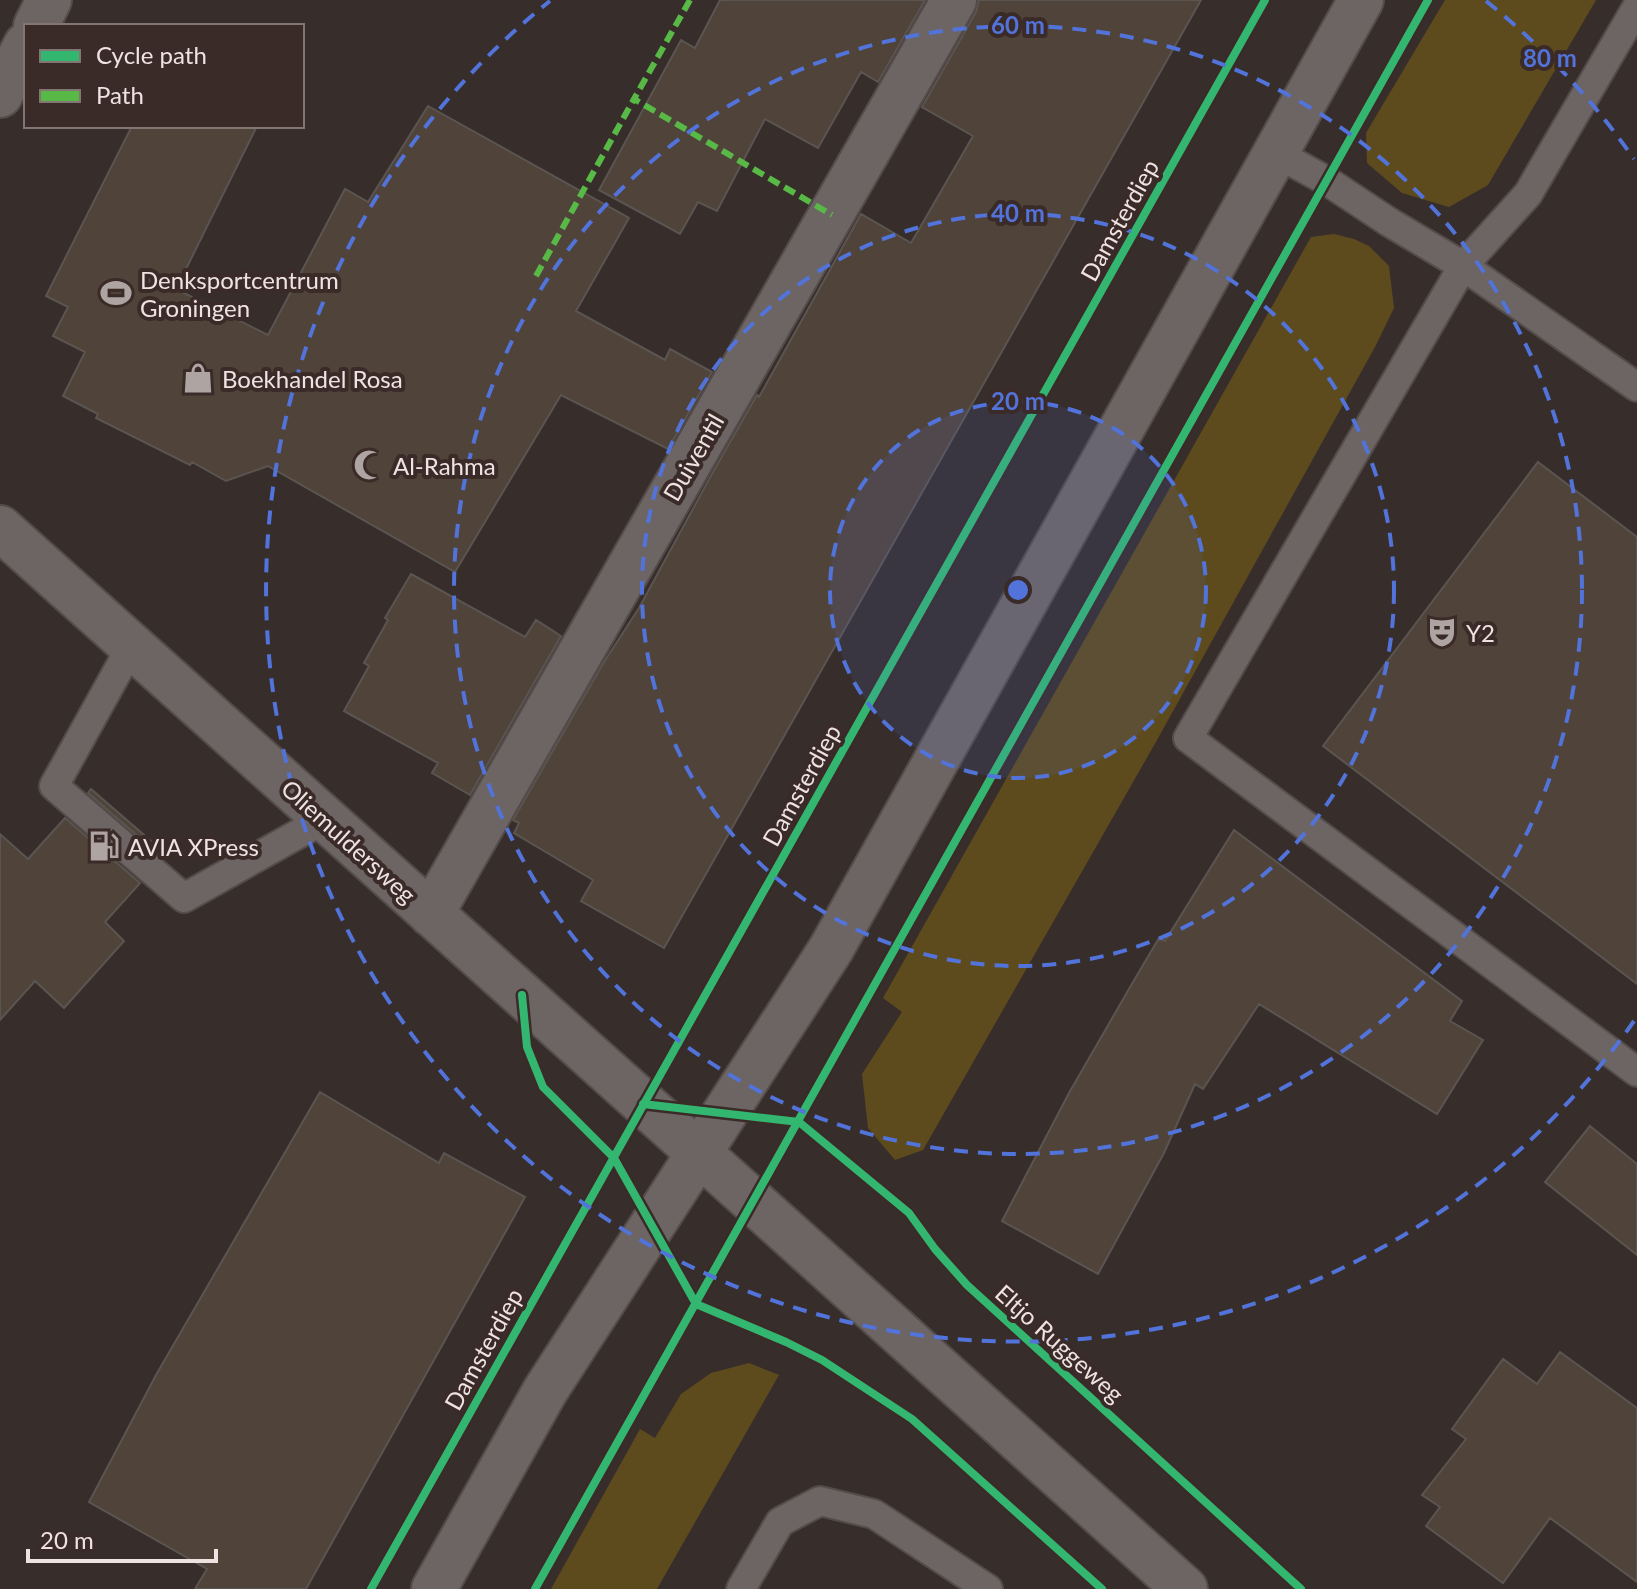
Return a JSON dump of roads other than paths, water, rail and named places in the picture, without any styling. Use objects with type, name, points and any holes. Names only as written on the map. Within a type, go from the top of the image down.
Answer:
[{"type":"street","points":[[37,24],[49,0]]},
{"type":"street","name":"Duiventil","points":[[431,914],[954,0]]},
{"type":"street","points":[[434,1589],[545,1391],[831,949],[1361,0]]},
{"type":"street","points":[[0,95],[24,49]]},
{"type":"street","name":"Oliemuldersweg","points":[[0,528],[699,1153]]},
{"type":"street","points":[[699,1153],[1185,1589]]},
{"type":"lane","points":[[1637,7],[1528,194],[1463,266],[1188,738],[1637,1072]]},
{"type":"lane","points":[[1276,153],[1327,181],[1463,266],[1637,387]]},
{"type":"lane","points":[[131,647],[54,786],[184,898],[325,819]]},
{"type":"lane","points":[[741,1589],[780,1522],[820,1501],[874,1514],[988,1589]]},
{"type":"place","name":"Denksportcentrum Groningen","points":[[116,293]]},
{"type":"place","name":"Boekhandel Rosa","points":[[198,378]]},
{"type":"place","name":"Al-Rahma","points":[[369,465]]},
{"type":"place","name":"Y2","points":[[1442,632]]},
{"type":"place","name":"AVIA XPress","points":[[104,846]]}]
